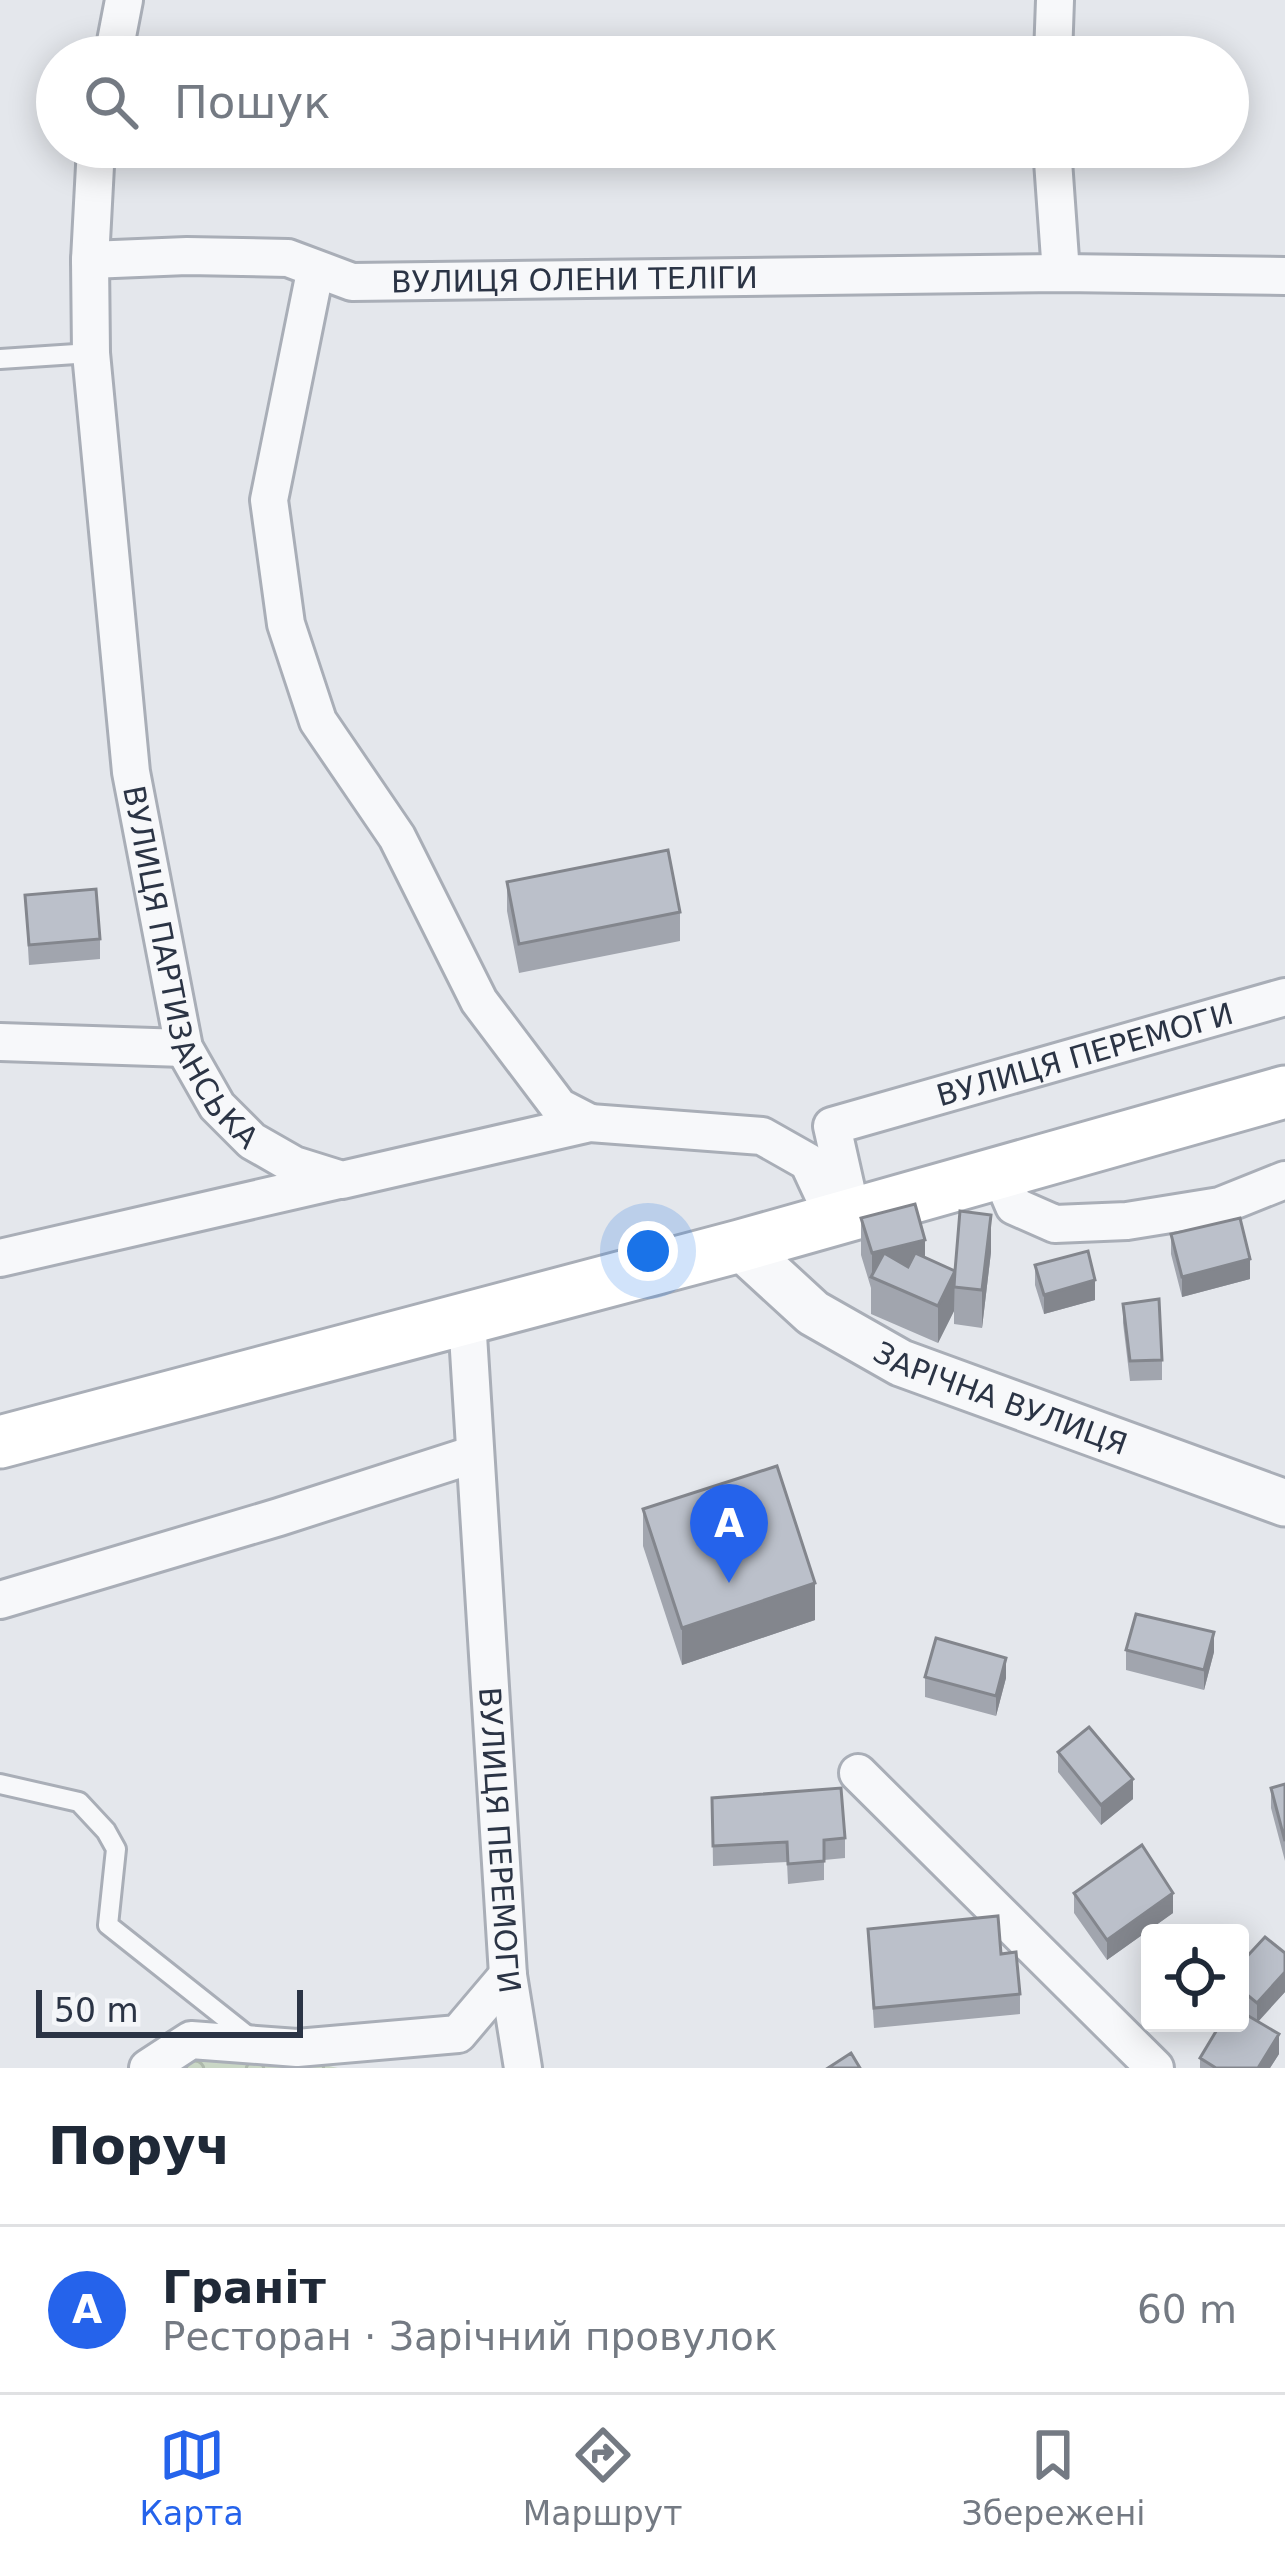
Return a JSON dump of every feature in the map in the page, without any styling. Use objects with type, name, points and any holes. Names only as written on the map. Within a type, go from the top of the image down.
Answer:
[{"type":"main road","points":[[0,1442],[740,1246],[1285,1092]]},
{"type":"street","points":[[117,36],[124,0]]},
{"type":"street","points":[[1054,36],[1055,0]]},
{"type":"street","name":"ВУЛИЦЯ ПАРТИЗАНСЬКА","points":[[95,168],[91,353],[131,772],[184,1048],[218,1106],[252,1141],[294,1165],[343,1180]]},
{"type":"street","points":[[1054,168],[1061,273]]},
{"type":"street","name":"ВУЛИЦЯ ОЛЕНИ ТЕЛІГИ","points":[[90,260],[288,258],[315,272],[352,282],[1061,273],[1285,276]]},
{"type":"street","points":[[315,272],[269,500],[286,624],[318,721],[397,838],[479,1001],[559,1107],[590,1123]]},
{"type":"street","name":"ВУЛИЦЯ ПЕРЕМОГИ","points":[[843,1217],[832,1126],[1285,997]]},
{"type":"street","points":[[0,1042],[184,1048]]},
{"type":"street","points":[[0,1258],[590,1123],[762,1136],[808,1162],[843,1217]]},
{"type":"street","points":[[1000,1173],[1014,1206],[1055,1224],[1127,1221],[1220,1206],[1285,1180]]},
{"type":"street","name":"ЗАРІЧНА ВУЛИЦЯ","points":[[740,1246],[813,1313],[901,1363],[1285,1503]]},
{"type":"street","name":"ВУЛИЦЯ ПЕРЕМОГИ","points":[[148,2068],[191,2040],[297,2048],[458,2034],[508,1975],[467,1318]]},
{"type":"street","points":[[0,1600],[475,1454]]},
{"type":"street","points":[[859,1773],[1154,2068]]},
{"type":"street","points":[[508,1975],[523,2068]]},
{"type":"lane","points":[[0,359],[91,353]]},
{"type":"lane","points":[[0,1784],[80,1802],[116,1849],[108,1925],[261,2046]]},
{"type":"green space","points":[[202,2054],[289,2057],[338,2068],[180,2068]]},
{"type":"building","points":[[668,850],[680,912],[519,944],[507,882]]},
{"type":"building","points":[[96,889],[100,939],[29,945],[25,895]]},
{"type":"building","points":[[915,1204],[925,1240],[872,1253],[861,1218]]},
{"type":"building","points":[[960,1211],[991,1215],[982,1290],[954,1287]]},
{"type":"building","points":[[1240,1218],[1250,1259],[1182,1277],[1171,1234]]},
{"type":"building","points":[[1088,1251],[1095,1280],[1044,1295],[1035,1265]]},
{"type":"building","points":[[884,1253],[908,1267],[915,1253],[955,1271],[938,1306],[871,1277]]},
{"type":"building","points":[[1159,1299],[1162,1360],[1130,1361],[1123,1304]]},
{"type":"building","points":[[777,1466],[815,1583],[682,1628],[643,1509]]},
{"type":"building","points":[[1136,1614],[1214,1632],[1204,1670],[1126,1650]]},
{"type":"building","points":[[936,1638],[1006,1658],[996,1696],[925,1677]]},
{"type":"building","points":[[1089,1727],[1133,1779],[1101,1805],[1058,1752]]},
{"type":"building","points":[[1285,1784],[1285,1841],[1271,1788]]},
{"type":"building","points":[[841,1788],[845,1838],[824,1840],[824,1861],[788,1864],[787,1842],[713,1846],[712,1798]]},
{"type":"building","points":[[1142,1845],[1173,1893],[1107,1940],[1074,1893]]},
{"type":"building","points":[[998,1916],[1001,1954],[1016,1952],[1020,1994],[874,2008],[868,1929]]},
{"type":"building","points":[[1265,1937],[1285,1953],[1285,1972],[1257,2003],[1249,1996],[1249,1954]]},
{"type":"building","points":[[1249,2016],[1279,2034],[1258,2068],[1216,2068],[1200,2058],[1216,2032],[1249,2032]]},
{"type":"building","points":[[851,2053],[860,2068],[828,2068]]},
{"type":"place","name":"Граніт","points":[[729,1583]]}]
